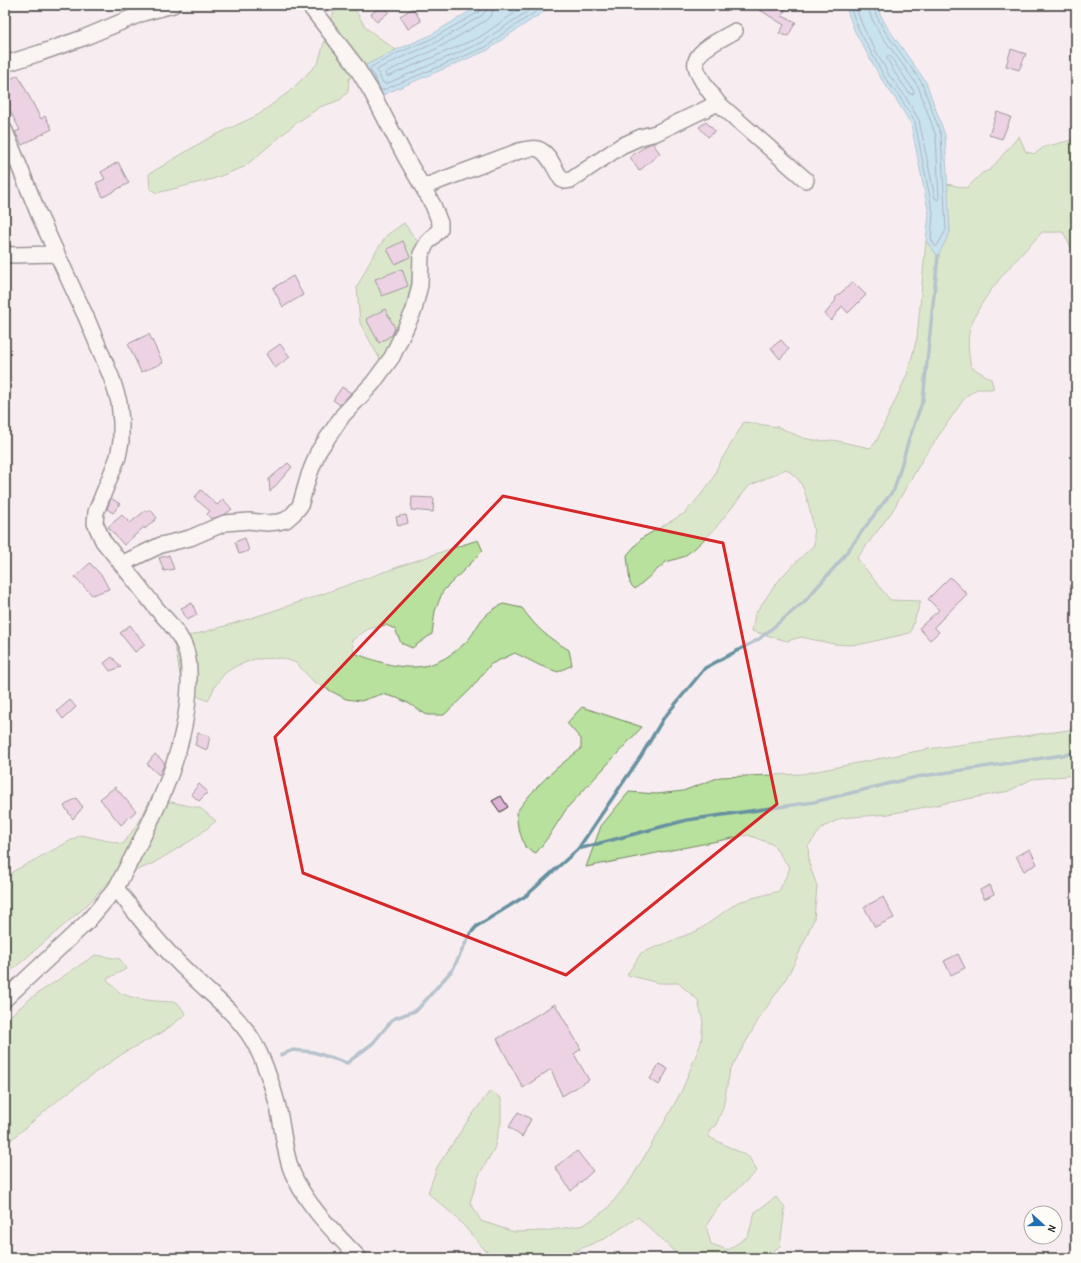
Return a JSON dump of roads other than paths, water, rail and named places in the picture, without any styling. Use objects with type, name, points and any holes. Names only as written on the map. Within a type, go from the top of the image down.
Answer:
[{"type":"street","points":[[5,64],[83,38],[143,12],[173,5]]},
{"type":"street","points":[[121,564],[162,545],[190,538],[225,523],[249,521],[267,524],[286,520],[293,514],[300,506],[309,475],[318,452],[343,415],[373,383],[392,357],[414,310],[420,285],[421,254],[440,229],[440,223],[433,205],[406,158],[371,91],[355,65],[309,5]]},
{"type":"street","points":[[735,31],[706,48],[698,56],[695,62],[699,75],[718,103],[806,180]]},
{"type":"street","points":[[423,187],[519,151],[533,148],[539,149],[546,156],[562,180],[571,180],[621,146],[641,136],[656,133],[718,103]]},
{"type":"street","points":[[5,131],[56,254],[87,319],[112,379],[119,402],[122,422],[118,457],[96,512],[95,523],[103,541],[183,642],[189,666],[188,702],[182,734],[173,765],[140,844],[116,888],[88,921],[5,999]]},
{"type":"street","points":[[5,254],[56,254]]},
{"type":"street","points":[[116,888],[146,926],[178,962],[190,975],[232,1013],[253,1041],[267,1070],[278,1106],[292,1171],[310,1202],[331,1229],[359,1258]]},
{"type":"water","points":[[480,5],[554,5],[488,50],[380,96],[364,66],[429,36]]},
{"type":"water","points":[[847,5],[877,5],[887,27],[926,82],[945,135],[950,232],[938,256],[926,241],[929,214],[911,124],[882,80],[855,32],[848,13]]},
{"type":"waterway","points":[[281,1055],[293,1050],[313,1052],[347,1063],[373,1043],[393,1019],[417,1010],[453,969],[470,934],[477,926],[527,895],[578,849],[641,756],[663,719],[705,668],[759,639],[804,602],[841,560],[894,490],[909,439],[923,400],[938,256]]},
{"type":"waterway","points":[[578,849],[687,820],[814,802],[916,777],[1076,753]]}]
